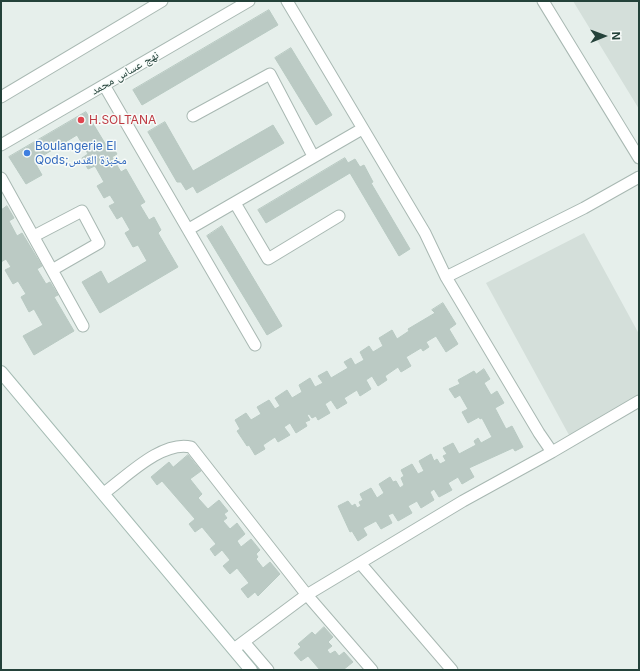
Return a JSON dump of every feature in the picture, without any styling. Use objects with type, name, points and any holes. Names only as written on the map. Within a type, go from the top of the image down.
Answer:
[{"type":"main road","points":[[1,372],[104,493],[239,645],[251,670]]},
{"type":"street","points":[[1,97],[162,1]]},
{"type":"street","name":"نهج عساس محمد","points":[[1,145],[250,1]]},
{"type":"street","points":[[287,1],[425,233],[446,277],[539,433],[552,452]]},
{"type":"street","points":[[543,1],[639,158]]},
{"type":"street","points":[[193,116],[270,74],[313,156]]},
{"type":"street","points":[[104,85],[255,345]]},
{"type":"street","points":[[189,229],[362,129]]},
{"type":"street","points":[[446,277],[584,208],[639,177]]},
{"type":"street","points":[[1,178],[83,326]]},
{"type":"street","points":[[235,203],[268,259],[339,216]]},
{"type":"street","points":[[34,236],[82,211],[99,243],[52,270]]},
{"type":"street","points":[[268,670],[239,645],[307,595],[463,501],[552,452],[639,401]]},
{"type":"street","points":[[104,493],[160,451],[183,445],[191,447],[307,595],[372,670]]},
{"type":"street","points":[[360,563],[452,670]]},
{"type":"shaded area","points":[[573,1],[639,1],[639,109]]},
{"type":"shaded area","points":[[584,233],[639,334],[639,396],[569,435],[486,283]]},
{"type":"building","points":[[269,10],[278,25],[142,105],[133,90]]},
{"type":"building","points":[[291,48],[332,115],[316,125],[275,58]]},
{"type":"building","points":[[86,112],[106,145],[110,143],[117,154],[112,157],[121,172],[126,169],[145,202],[140,205],[149,220],[154,217],[161,230],[158,233],[178,267],[100,313],[82,282],[101,271],[108,284],[147,261],[138,245],[133,247],[125,233],[130,230],[122,216],[117,219],[109,206],[115,203],[110,195],[104,198],[97,186],[104,182],[95,166],[88,169],[82,158],[88,154],[77,135],[34,161],[42,175],[26,184],[9,157]]},
{"type":"building","points":[[165,122],[193,171],[273,125],[284,143],[197,193],[193,186],[186,190],[181,182],[177,182],[148,132]]},
{"type":"building","points":[[345,158],[348,163],[355,159],[360,167],[364,165],[373,182],[371,183],[410,249],[399,256],[350,173],[266,223],[258,210]]},
{"type":"building","points":[[7,206],[14,218],[9,221],[17,236],[22,233],[42,266],[37,269],[46,284],[50,282],[58,295],[54,297],[74,331],[34,355],[23,336],[43,325],[34,309],[29,312],[21,297],[26,294],[18,281],[13,284],[5,270],[11,267],[6,259],[1,262],[1,207],[2,209]]},
{"type":"building","points":[[222,226],[282,326],[267,335],[207,236]]},
{"type":"building","points":[[443,303],[456,324],[449,329],[458,344],[446,352],[436,336],[426,342],[429,347],[423,351],[421,348],[406,357],[411,366],[401,372],[398,367],[385,376],[387,380],[378,386],[372,376],[366,380],[371,389],[360,396],[357,390],[344,398],[347,403],[337,409],[331,400],[325,404],[330,413],[318,420],[316,416],[312,418],[309,414],[307,415],[310,420],[305,422],[307,426],[296,433],[290,423],[284,427],[290,435],[278,442],[275,437],[263,445],[265,449],[255,455],[249,445],[247,446],[237,431],[240,429],[235,420],[246,413],[251,420],[261,414],[257,407],[269,400],[275,409],[280,406],[275,398],[287,390],[292,398],[302,392],[299,385],[310,378],[315,387],[323,383],[318,376],[327,371],[331,378],[348,368],[344,362],[351,358],[355,365],[364,360],[360,352],[369,346],[373,352],[383,346],[379,338],[392,330],[397,339],[409,331],[408,329],[435,313],[432,310]]},
{"type":"building","points":[[484,369],[490,379],[484,383],[491,395],[497,391],[504,403],[495,408],[506,429],[512,426],[523,447],[515,451],[513,448],[469,468],[474,477],[462,484],[458,477],[448,483],[452,490],[439,497],[434,489],[430,492],[434,500],[421,508],[417,501],[408,506],[412,513],[398,521],[393,513],[388,515],[392,523],[381,529],[376,521],[363,528],[367,535],[358,541],[352,531],[350,532],[338,506],[348,501],[352,506],[355,504],[357,508],[361,506],[359,502],[363,500],[360,494],[371,488],[377,498],[384,493],[379,484],[390,477],[393,482],[396,481],[400,488],[404,485],[401,478],[404,476],[401,470],[412,464],[418,474],[424,471],[419,461],[431,454],[434,461],[437,459],[440,464],[446,461],[443,456],[447,454],[443,448],[453,443],[459,454],[476,445],[474,441],[478,438],[481,443],[492,437],[482,418],[480,419],[479,417],[468,423],[462,412],[468,409],[460,395],[455,398],[449,389],[460,384],[458,380],[474,371],[476,374]]},
{"type":"building","points":[[188,455],[201,471],[190,479],[202,494],[198,498],[208,509],[219,500],[228,511],[224,514],[227,518],[223,521],[230,529],[237,523],[245,534],[237,541],[241,547],[251,539],[260,550],[256,554],[258,557],[256,559],[263,568],[270,562],[280,574],[258,596],[255,592],[248,598],[241,589],[249,583],[237,568],[230,574],[223,566],[230,560],[222,550],[215,556],[210,549],[216,544],[202,527],[195,532],[189,524],[195,519],[162,481],[157,485],[151,477],[169,462],[173,467]]},
{"type":"building","points":[[324,627],[333,637],[328,642],[332,646],[327,650],[330,654],[335,651],[339,656],[344,652],[353,662],[343,670],[320,670],[308,656],[301,661],[294,653],[301,647],[298,644],[312,632],[315,635]]},
{"type":"place","name":"H.SOLTANA","points":[[81,120]]},
{"type":"place","name":"Boulangerie El Qods;مخبزة القدس","points":[[27,153]]}]
